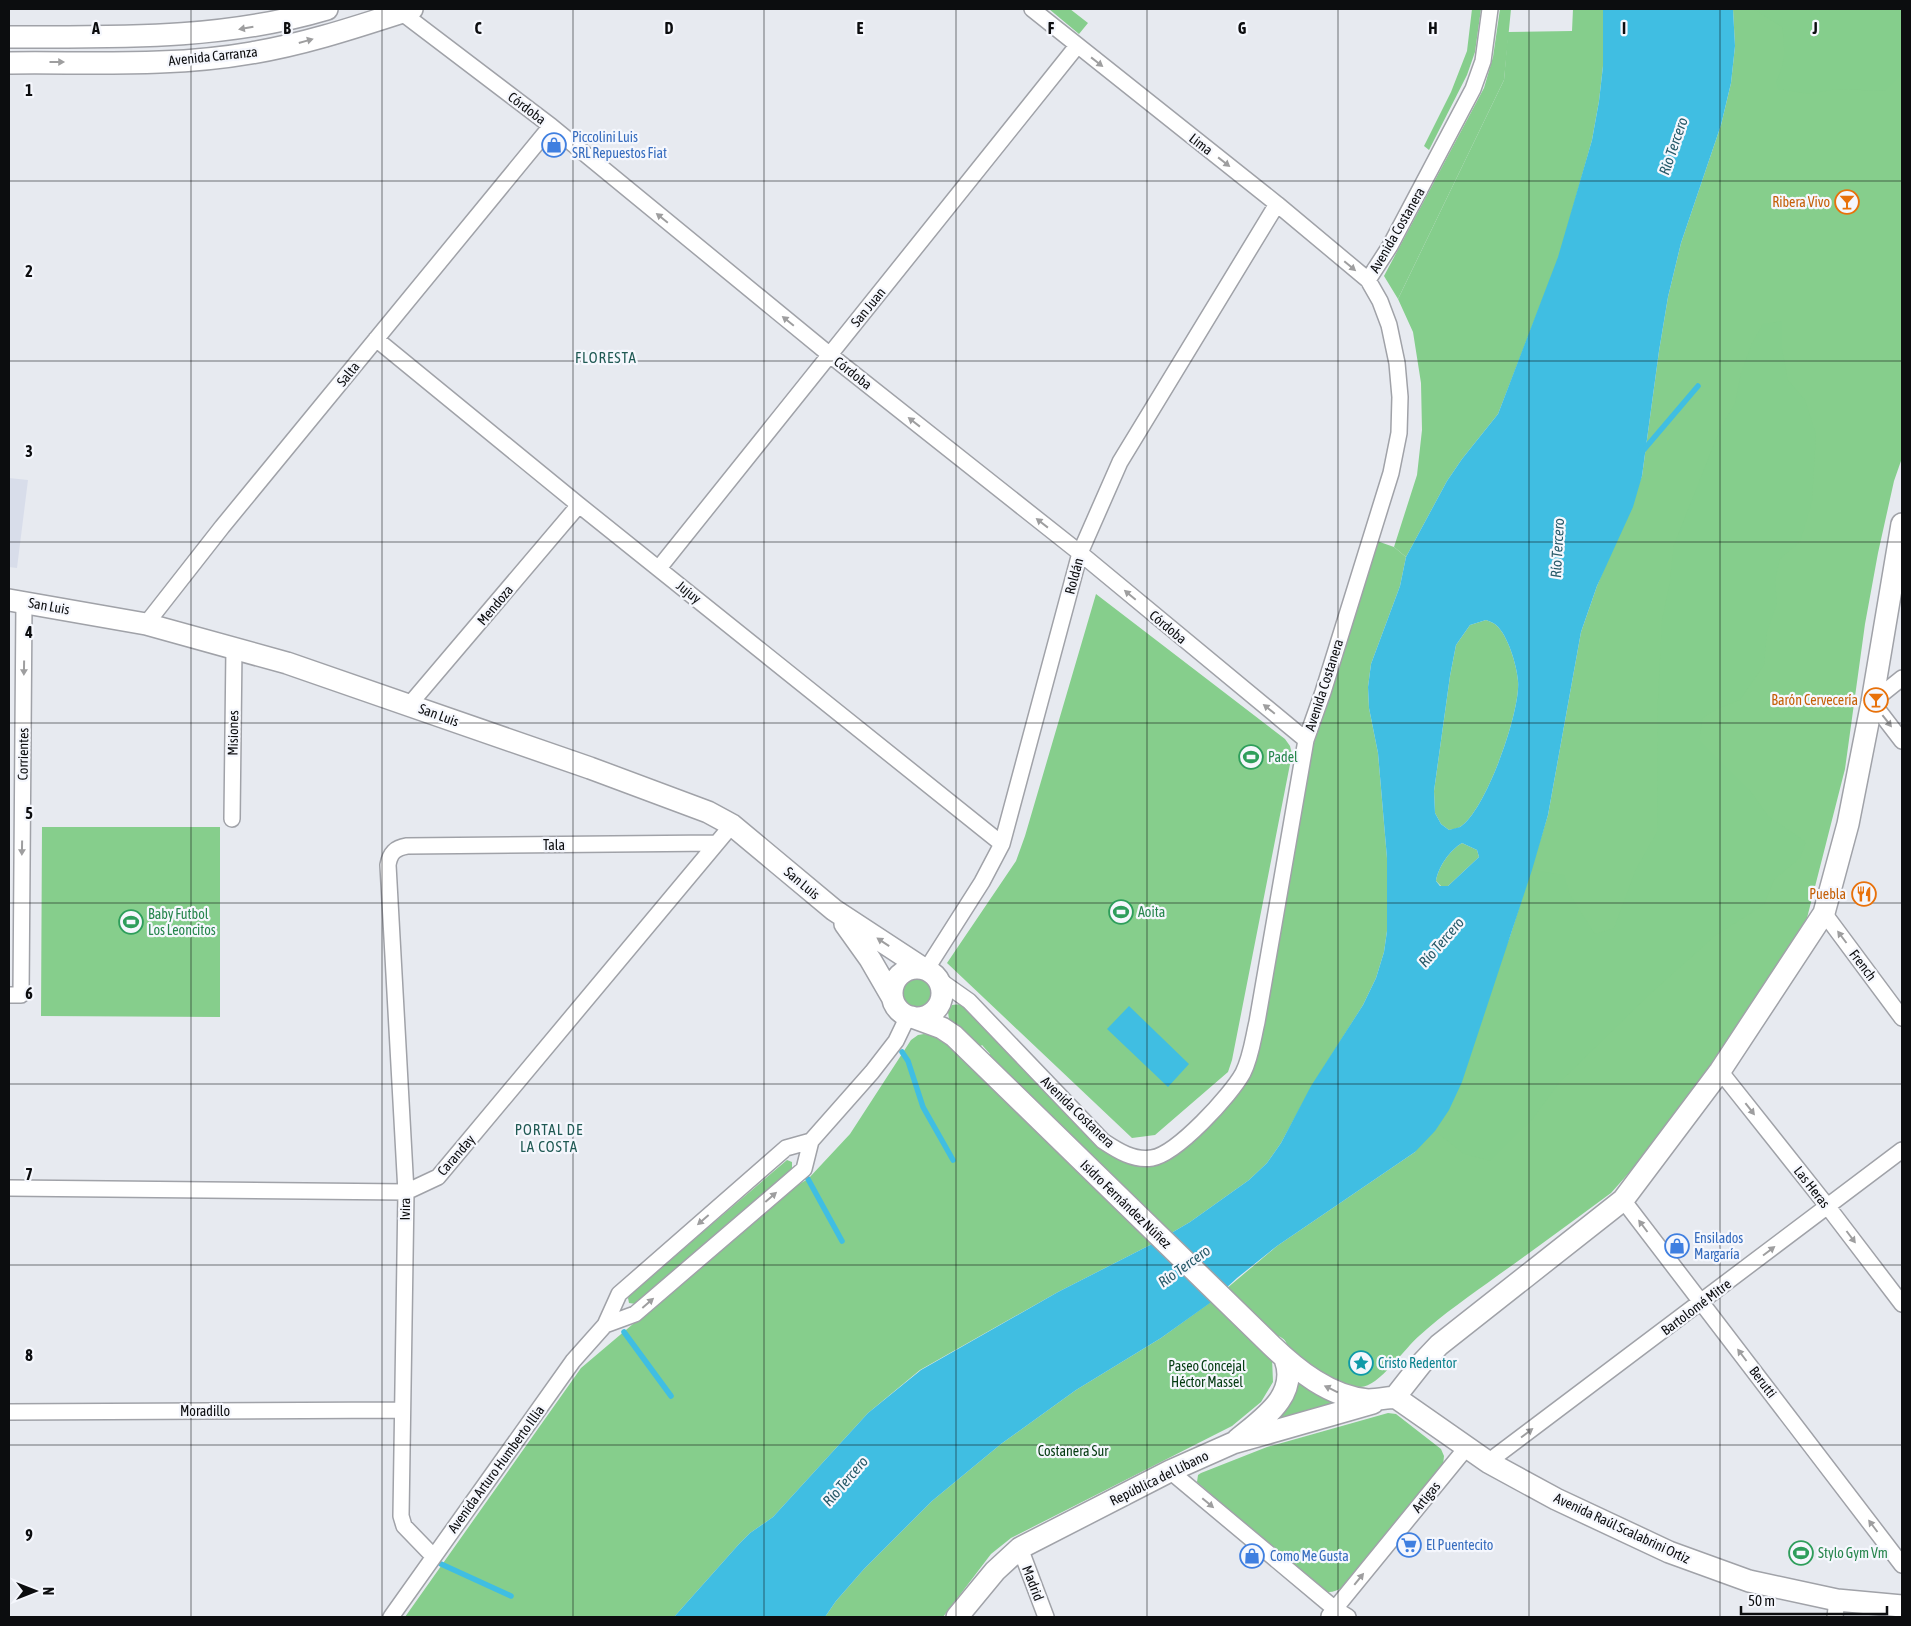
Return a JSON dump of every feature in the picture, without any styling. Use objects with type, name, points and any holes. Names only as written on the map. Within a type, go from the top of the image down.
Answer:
[{"type":"main road","name":"Avenida Carranza","points":[[9,37],[141,37],[206,33],[279,22],[328,9]]},
{"type":"main road","name":"Avenida Carranza","points":[[9,63],[159,62],[242,54],[296,44],[404,10]]},
{"type":"main road","points":[[1395,1398],[1421,1364],[1439,1345],[1623,1200],[1720,1071],[1824,913],[1848,824],[1872,702],[1902,524]]},
{"type":"main road","name":"San Luis","points":[[17,601],[146,624],[287,663],[410,704],[699,808],[732,825],[834,910],[932,978]]},
{"type":"main road","name":"San Luis","points":[[834,910],[866,952],[899,1010],[910,1017]]},
{"type":"main road","points":[[892,997],[893,986],[901,974],[914,968],[932,978],[939,1002],[932,1013],[924,1016],[910,1017]]},
{"type":"main road","points":[[932,978],[944,1020],[954,1036]]},
{"type":"main road","points":[[910,1017],[942,1028],[954,1036]]},
{"type":"main road","name":"Isidro Fernández Núñez","points":[[954,1036],[1278,1352],[1315,1380],[1341,1393],[1367,1400],[1395,1398]]},
{"type":"main road","points":[[1232,1444],[1264,1417],[1283,1396],[1289,1374],[1278,1352]]},
{"type":"main road","name":"República del Líbano","points":[[957,1617],[995,1571],[1020,1548],[1170,1471],[1232,1444],[1395,1398]]},
{"type":"main road","name":"Avenida Raúl Scalabrini Ortiz","points":[[1395,1398],[1488,1462],[1556,1499],[1669,1552],[1749,1581],[1836,1609],[1902,1606]]},
{"type":"street","name":"Lima","points":[[1032,9],[1277,204],[1368,280]]},
{"type":"street","name":"Avenida Costanera","points":[[932,978],[969,1001],[1108,1144],[1123,1153],[1142,1158],[1154,1158],[1166,1153],[1188,1135],[1224,1099],[1243,1072],[1249,1057],[1306,740],[1323,692],[1391,473],[1399,433],[1400,397],[1397,363],[1389,325],[1380,301],[1368,280],[1390,246],[1473,89],[1483,60],[1490,9]]},
{"type":"street","name":"Córdoba","points":[[404,10],[551,126],[830,356],[1080,553],[1306,740]]},
{"type":"street","name":"San Juan","points":[[658,568],[1077,46]]},
{"type":"street","name":"Salta","points":[[146,624],[222,528],[551,126]]},
{"type":"street","name":"Roldán","points":[[932,978],[1002,844],[1080,553],[1120,462],[1277,204]]},
{"type":"street","name":"Jujuy","points":[[376,339],[579,505],[1002,844]]},
{"type":"street","name":"Mendoza","points":[[410,704],[579,505]]},
{"type":"street","name":"Corrientes","points":[[15,995],[17,601]]},
{"type":"street","name":"Misiones","points":[[232,819],[234,648]]},
{"type":"street","points":[[1902,678],[1872,702],[1902,741]]},
{"type":"street","name":"Caranday","points":[[9,1188],[406,1192],[438,1178],[732,825]]},
{"type":"street","name":"Tala","points":[[393,851],[399,847],[407,846],[717,843]]},
{"type":"street","name":"Ivira","points":[[393,851],[389,857],[388,865],[406,1192],[400,1516],[404,1526],[433,1556]]},
{"type":"street","name":"French","points":[[1824,913],[1902,1018]]},
{"type":"street","name":"Avenida Arturo Humberto Illia","points":[[605,1325],[636,1314],[804,1169],[811,1141],[872,1072],[896,1041],[910,1017]]},
{"type":"street","name":"Las Heras","points":[[1720,1071],[1902,1304]]},
{"type":"street","name":"Avenida Arturo Humberto Illia","points":[[391,1617],[573,1361],[605,1325],[619,1294],[786,1148],[811,1141]]},
{"type":"street","name":"Bartolomé Mitre","points":[[1488,1462],[1902,1150]]},
{"type":"street","name":"Berutti","points":[[1623,1200],[1902,1565]]},
{"type":"street","name":"Moradillo","points":[[9,1412],[401,1410]]},
{"type":"street","name":"Artigas","points":[[1337,1615],[1467,1447]]},
{"type":"street","points":[[1170,1471],[1337,1615]]},
{"type":"street","name":"Madrid","points":[[1020,1548],[1046,1617]]},
{"type":"shaded area","points":[[9,478],[28,480],[17,568],[9,567]]},
{"type":"green space","points":[[1049,9],[1070,9],[1088,23],[1079,34]]},
{"type":"green space","points":[[1472,9],[1481,9],[1475,52],[1467,75],[1429,150],[1424,146],[1451,92],[1467,51]]},
{"type":"green space","points":[[1500,9],[1511,9],[1504,80],[1398,299],[1384,276],[1484,88],[1493,57]]},
{"type":"green space","points":[[1573,9],[1603,9],[1603,66],[1592,140],[1559,257],[1498,414],[1447,481],[1406,557],[1394,547],[1417,475],[1422,430],[1421,383],[1413,332],[1398,299],[1504,80],[1508,32],[1572,31]]},
{"type":"green space","points":[[1733,9],[1902,9],[1902,458],[1894,481],[1878,553],[1865,624],[1845,769],[1807,918],[1714,1061],[1635,1166],[1611,1193],[1438,1320],[1419,1336],[1375,1381],[1367,1386],[1353,1386],[1326,1375],[1295,1356],[1282,1338],[1272,1334],[1226,1289],[1277,1246],[1415,1152],[1510,937],[1548,815],[1581,632],[1597,586],[1642,476],[1668,297],[1681,243],[1721,125],[1731,83],[1735,46]]},
{"type":"green space","points":[[1753,9],[1902,9],[1902,75],[1886,91],[1836,89],[1810,94],[1778,89],[1776,81],[1782,68],[1784,55],[1782,27]]},
{"type":"green space","points":[[1782,321],[1782,349],[1788,380],[1805,400],[1816,434],[1812,502],[1800,542],[1780,559],[1775,580],[1777,604],[1767,632],[1764,665],[1740,700],[1717,709],[1703,718],[1699,739],[1749,789],[1768,816],[1806,842],[1800,858],[1774,880],[1764,905],[1716,935],[1648,996],[1559,1083],[1531,1121],[1491,1161],[1464,1154],[1435,1131],[1449,1110],[1462,1082],[1532,870],[1564,875],[1570,895],[1595,934],[1614,928],[1636,869],[1657,832],[1658,698],[1662,620],[1669,586],[1674,545],[1720,429],[1735,403],[1741,373],[1752,343],[1763,324]]},
{"type":"green space","points":[[1377,541],[1394,547],[1406,557],[1400,586],[1371,664],[1368,687],[1369,708],[1378,753],[1387,858],[1387,931],[1384,952],[1376,978],[1363,1005],[1312,1086],[1281,1143],[1267,1163],[1249,1180],[1190,1222],[1156,1242],[1058,1292],[920,1370],[868,1413],[773,1517],[750,1533],[739,1544],[674,1617],[405,1617],[581,1368],[796,1186],[808,1179],[850,1134],[911,1040],[918,1035],[934,1036],[969,1057],[975,1070],[990,1054],[982,1045],[975,1051],[949,1019],[948,1012],[952,1005],[961,1004],[1102,1148],[1142,1165],[1238,1092],[1314,743]]},
{"type":"green space","name":"Aoita","points":[[1096,594],[1285,739],[1290,746],[1292,754],[1232,1060],[1228,1072],[1155,1135],[1132,1138],[947,963],[1016,861]]},
{"type":"green space","points":[[1486,620],[1496,625],[1500,630],[1508,643],[1514,659],[1518,681],[1514,714],[1500,759],[1480,802],[1470,817],[1460,827],[1449,830],[1441,824],[1435,813],[1434,791],[1450,676],[1456,645],[1470,625]]},
{"type":"green space","name":"Baby Futbol Los Leoncitos","points":[[42,827],[220,827],[220,1017],[41,1016]]},
{"type":"green space","points":[[1462,843],[1477,850],[1479,857],[1448,886],[1441,886],[1436,881],[1439,870],[1449,854]]},
{"type":"green space","points":[[918,977],[932,987],[933,995],[930,1004],[917,1008],[906,1002],[902,992],[907,980]]},
{"type":"green space","points":[[787,1160],[792,1162],[792,1171],[636,1304],[629,1303],[628,1298],[630,1294]]},
{"type":"green space","name":"Costanera Sur","points":[[1215,1299],[1272,1358],[1273,1382],[1261,1402],[1232,1426],[1011,1538],[991,1554],[943,1617],[825,1617],[836,1601],[864,1569],[932,1501],[1001,1444],[1076,1390],[1161,1338]]},
{"type":"green space","points":[[1294,1376],[1337,1403],[1263,1427]]},
{"type":"green space","points":[[1388,1413],[1396,1414],[1441,1449],[1444,1456],[1443,1466],[1343,1587],[1335,1591],[1322,1591],[1197,1482],[1198,1475],[1201,1473],[1267,1447]]},
{"type":"water","name":"Río Tercero","points":[[1603,9],[1733,9],[1735,46],[1731,83],[1721,125],[1681,243],[1668,297],[1642,476],[1633,507],[1597,586],[1581,632],[1548,815],[1532,870],[1462,1082],[1449,1110],[1435,1131],[1415,1152],[1277,1246],[1237,1278],[1210,1303],[1161,1338],[1076,1390],[1001,1444],[932,1501],[864,1569],[836,1601],[825,1617],[674,1617],[739,1544],[750,1533],[773,1517],[868,1413],[921,1370],[1058,1292],[1156,1242],[1190,1222],[1249,1180],[1267,1163],[1281,1143],[1311,1086],[1363,1005],[1376,978],[1384,952],[1387,931],[1387,858],[1378,753],[1369,708],[1368,687],[1371,664],[1400,586],[1406,557],[1447,481],[1498,414],[1558,257],[1592,140],[1603,66]],"holes":[[[1486,620],[1496,625],[1500,630],[1508,643],[1514,659],[1518,681],[1514,714],[1500,759],[1480,802],[1470,817],[1460,827],[1449,830],[1441,824],[1435,813],[1434,791],[1450,676],[1456,645],[1470,625]],[[1462,843],[1477,850],[1479,857],[1448,886],[1440,886],[1436,881],[1445,859]]]},
{"type":"water","points":[[1129,1006],[1189,1064],[1168,1087],[1107,1029]]},
{"type":"waterway","points":[[1641,453],[1698,386]]},
{"type":"waterway","points":[[902,1052],[908,1061],[923,1107],[953,1160]]},
{"type":"waterway","points":[[808,1179],[842,1241]]},
{"type":"waterway","points":[[624,1332],[671,1396]]},
{"type":"waterway","points":[[441,1564],[511,1596]]},
{"type":"place","name":"Piccolini Luis SRL Repuestos Fiat","points":[[554,145]]},
{"type":"place","name":"Ribera Vivo","points":[[1847,202]]},
{"type":"place","name":"Barón Cervecería","points":[[1876,700]]},
{"type":"place","name":"Padel","points":[[1251,757]]},
{"type":"place","name":"Puebla","points":[[1864,894]]},
{"type":"place","name":"Aoita","points":[[1121,912]]},
{"type":"place","name":"Baby Futbol Los Leoncitos","points":[[131,922]]},
{"type":"place","name":"Ensilados Margaría","points":[[1677,1246]]},
{"type":"place","name":"Cristo Redentor","points":[[1361,1363]]},
{"type":"place","name":"El Puentecito","points":[[1409,1545]]},
{"type":"place","name":"Stylo Gym Vm","points":[[1801,1553]]},
{"type":"place","name":"Como Me Gusta","points":[[1252,1556]]},
{"type":"district","name":"FLORESTA","points":[[606,357]]},
{"type":"district","name":"PORTAL DE LA COSTA","points":[[549,1138]]},
{"type":"park label","name":"Paseo Concejal Héctor Massel","points":[[1207,1374]]}]
